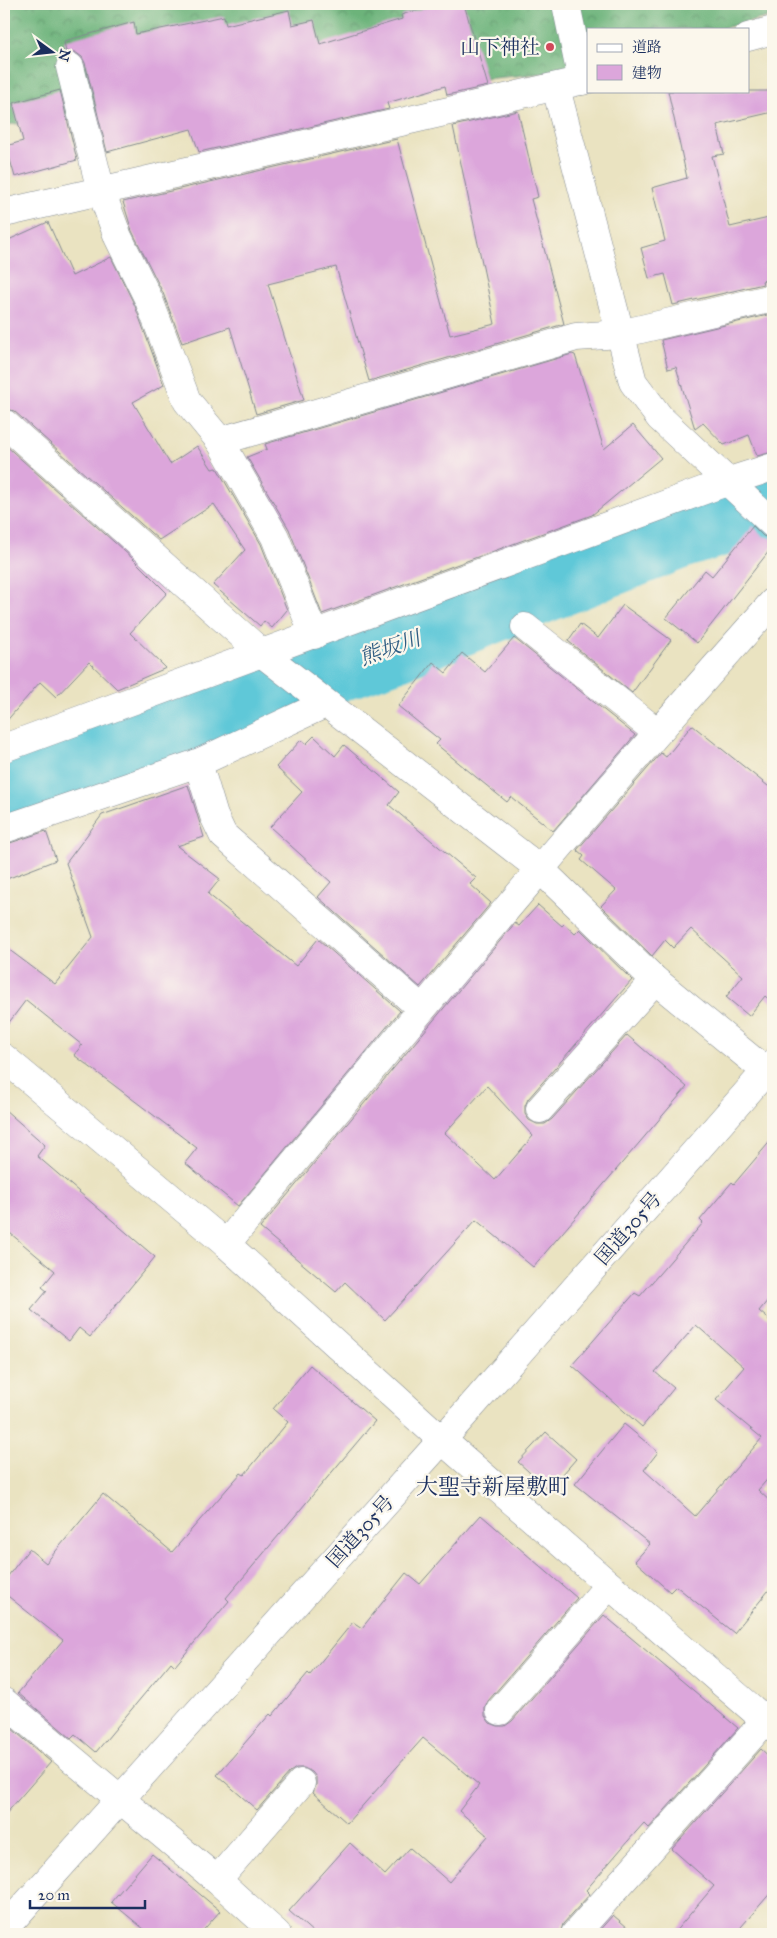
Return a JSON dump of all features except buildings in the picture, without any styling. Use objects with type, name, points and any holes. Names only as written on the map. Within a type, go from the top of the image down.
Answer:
[{"type":"main road","points":[[4,213],[585,80],[566,4]]},
{"type":"main road","points":[[750,36],[773,30]]},
{"type":"main road","points":[[70,67],[101,191],[118,237],[149,300],[187,401],[220,441],[275,537],[314,635]]},
{"type":"main road","points":[[556,88],[633,382],[660,418],[773,524]]},
{"type":"main road","points":[[220,441],[576,337],[620,334],[773,298]]},
{"type":"main road","points":[[4,424],[271,660],[325,704],[540,869],[655,980],[771,1070]]},
{"type":"main road","points":[[4,748],[271,660],[314,635],[736,488],[773,467]]},
{"type":"main road","points":[[226,1244],[540,869],[657,732],[773,602]]},
{"type":"main road","points":[[525,627],[657,732]]},
{"type":"main road","points":[[4,829],[198,763],[325,704]]},
{"type":"main road","points":[[198,763],[214,816],[223,836],[422,1009]]},
{"type":"main road","points":[[540,1109],[655,980]]},
{"type":"main road","points":[[4,1058],[226,1244],[442,1440],[771,1720],[575,1934]]},
{"type":"main road","name":"国道305号","points":[[4,1929],[771,1070]]},
{"type":"main road","points":[[500,1711],[609,1584]]},
{"type":"main road","points":[[4,1702],[216,1880],[277,1934]]},
{"type":"main road","points":[[216,1880],[301,1783]]},
{"type":"green space","points":[[4,4],[773,4],[773,16],[723,28],[587,28],[587,61],[546,73],[4,125]]},
{"type":"waterway","name":"熊坂川","points":[[4,784],[391,649],[681,534],[773,506]]},
{"type":"place","name":"山下神社","points":[[550,47]]},
{"type":"district","name":"大聖寺新屋敷町","points":[[493,1486]]}]
